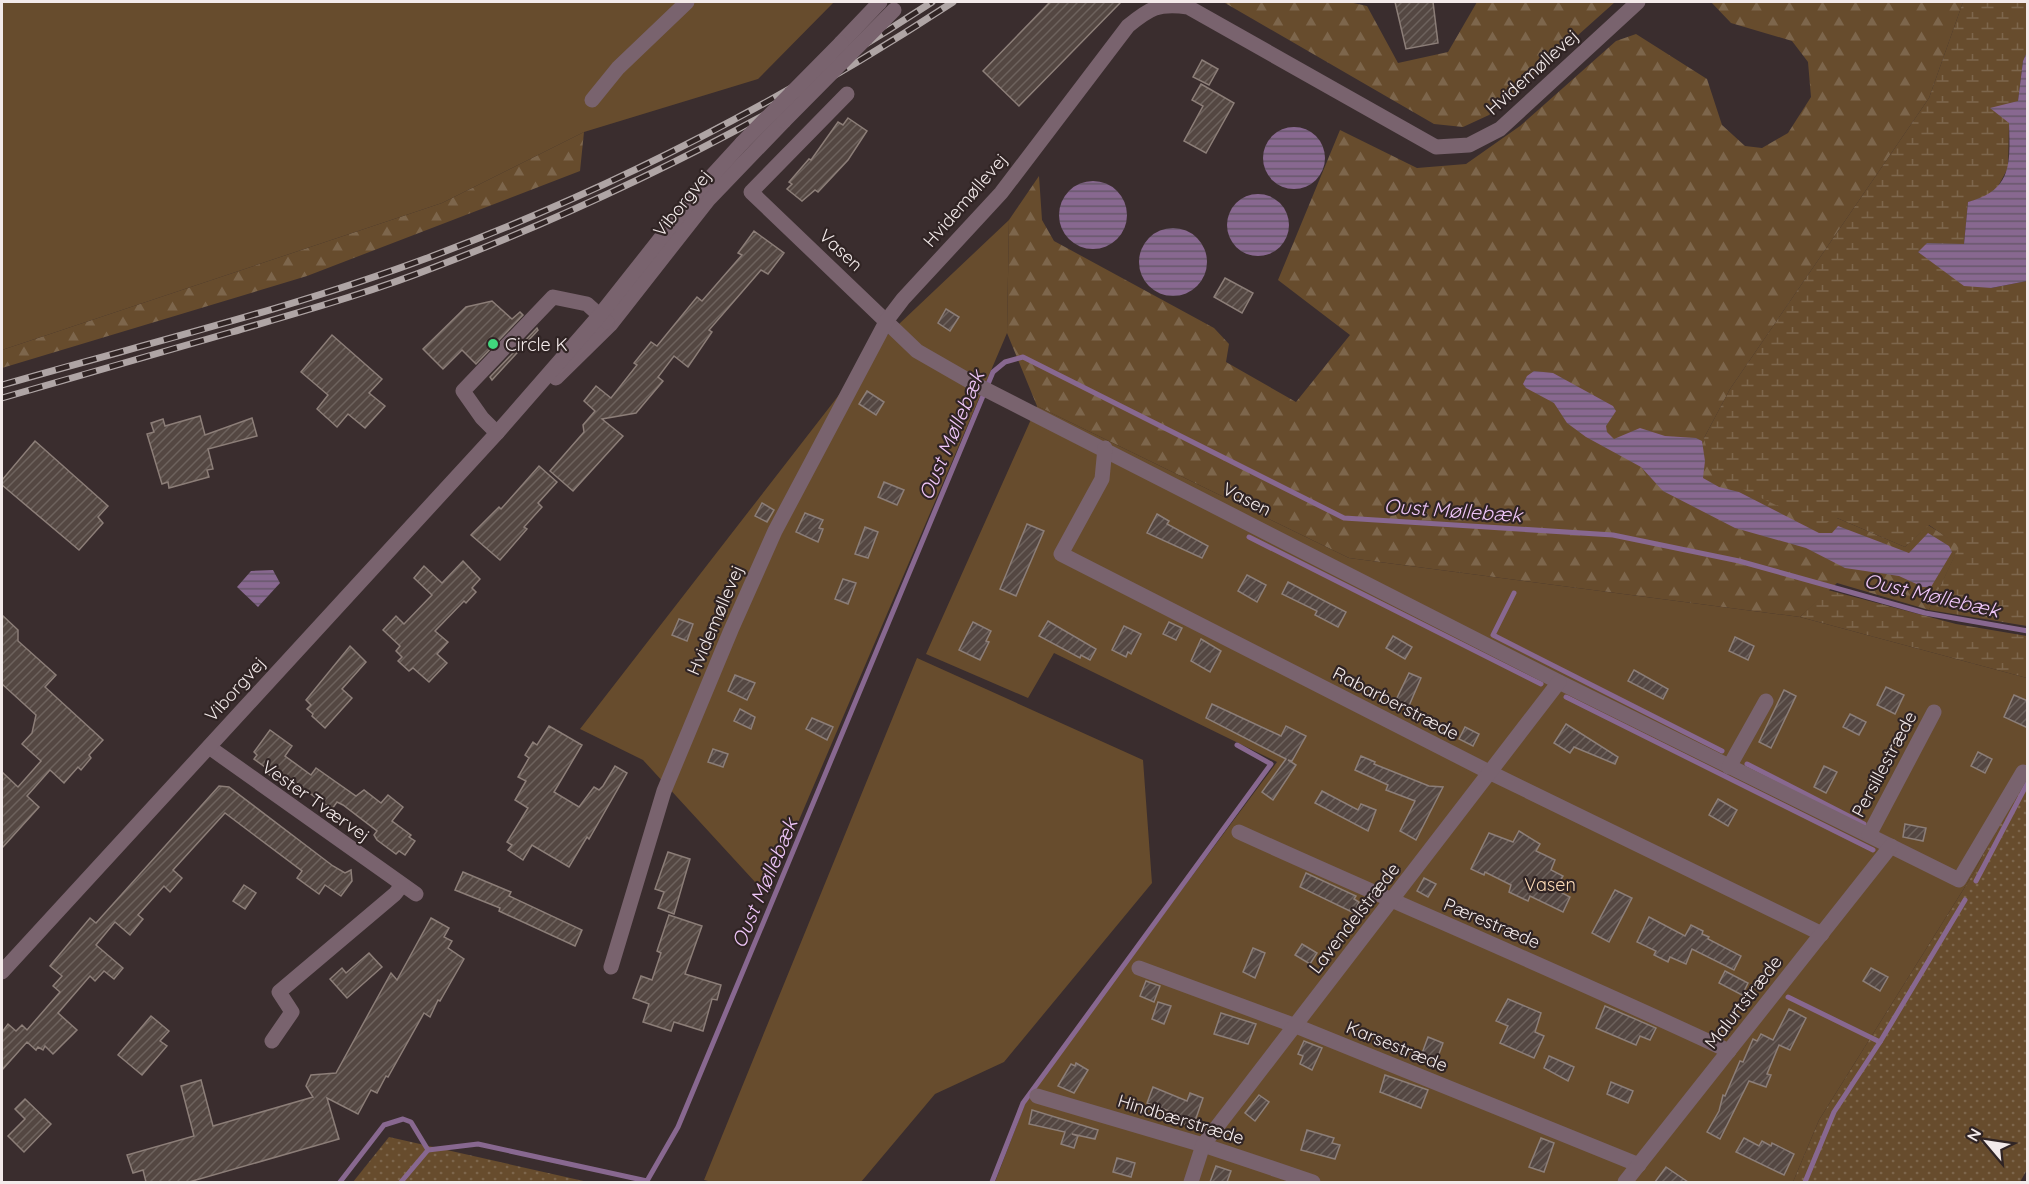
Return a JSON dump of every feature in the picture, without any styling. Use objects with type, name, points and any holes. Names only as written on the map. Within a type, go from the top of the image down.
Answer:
[{"type":"street","points":[[592,100],[618,68],[687,2]]},
{"type":"street","name":"Viborgvej","points":[[2,972],[497,433],[605,320],[726,169],[742,143],[880,2]]},
{"type":"street","name":"Hvidemøllevej","points":[[611,967],[664,792],[731,630],[775,531],[887,320],[903,299],[1001,193],[1128,26],[1147,10],[1168,4],[1188,7],[1436,147],[1469,145],[1500,129],[1638,2]]},
{"type":"street","name":"Viborgvej","points":[[726,169],[784,121],[898,6]]},
{"type":"street","points":[[751,192],[847,94]]},
{"type":"street","name":"Vasen","points":[[726,169],[917,351],[996,395],[1106,448],[1559,682],[1959,880],[2022,772]]},
{"type":"street","points":[[497,433],[482,418],[463,390],[553,297],[587,304],[605,320]]},
{"type":"street","name":"Rabarberstræde","points":[[1106,448],[1102,479],[1061,554],[1491,773],[1822,934]]},
{"type":"street","name":"Lavendelstræde","points":[[1191,1182],[1203,1145],[1559,682]]},
{"type":"street","points":[[1730,767],[1766,701]]},
{"type":"street","name":"Persillestræde","points":[[1869,835],[1934,712]]},
{"type":"street","name":"Vester Tværvej","points":[[209,747],[416,894]]},
{"type":"street","name":"Pærestræde","points":[[1239,832],[1391,901],[1561,973],[1729,1051]]},
{"type":"street","name":"Malurtstræde","points":[[1625,1182],[1891,846]]},
{"type":"street","points":[[272,1041],[292,1012],[279,992],[395,894],[402,885]]},
{"type":"street","name":"Karsestræde","points":[[1139,968],[1296,1026],[1639,1165]]},
{"type":"street","name":"Hindbærstræde","points":[[1037,1096],[1203,1145],[1313,1182]]},
{"type":"green space","points":[[2,2],[834,2],[758,79],[584,132],[442,203],[2,350]]},
{"type":"green space","points":[[1349,2],[1367,6],[1398,63],[1448,52],[1477,2],[1615,2],[1489,115],[1463,127],[1434,124],[1225,3]]},
{"type":"green space","points":[[1711,2],[1963,2],[1929,98],[1730,389],[1704,438],[1837,518],[1905,547],[1928,525],[1960,545],[1929,610],[1837,583],[1800,617],[1349,558],[1037,406],[1007,333],[1009,220],[1039,176],[1042,220],[1054,241],[1214,328],[1229,344],[1226,362],[1296,402],[1350,335],[1278,280],[1340,130],[1417,168],[1466,164],[1520,126],[1616,41],[1636,34],[1707,79],[1722,125],[1745,146],[1762,148],[1788,133],[1811,97],[1808,62],[1792,41],[1731,23]]},
{"type":"green space","points":[[1963,2],[2027,2],[2027,52],[2023,61],[2018,101],[2009,123],[2008,168],[1996,190],[1988,197],[1968,202],[1964,244],[1947,244],[1918,252],[1944,270],[1991,288],[2027,281],[2027,626],[1929,610],[1959,546],[1929,525],[1905,547],[1837,518],[1820,526],[1713,475],[1704,438],[1730,389],[1929,98]]},
{"type":"green space","points":[[584,132],[580,171],[307,276],[2,368],[2,350],[442,203]]},
{"type":"green space","points":[[1009,220],[1007,333],[767,895],[643,760],[580,729],[880,342]]},
{"type":"green space","name":"Vasen","points":[[1037,406],[1349,558],[1800,617],[2027,678],[2027,770],[1973,874],[1819,1120],[1793,1182],[995,1182],[1028,1096],[1277,762],[1054,653],[1028,698],[926,654]]},
{"type":"green space","points":[[1828,590],[1956,624],[2027,636],[2027,678],[1800,617]]},
{"type":"green space","points":[[917,658],[1143,760],[1152,883],[1004,1062],[935,1094],[861,1182],[712,1182],[704,1180]]},
{"type":"green space","points":[[2027,770],[2028,1168],[2020,1182],[1793,1182],[1819,1120],[1973,874]]},
{"type":"green space","points":[[389,1137],[588,1182],[353,1182]]},
{"type":"shaded area","points":[[2027,52],[2027,281],[1991,288],[1964,286],[1918,252],[1927,243],[1964,244],[1968,202],[1994,190],[2006,173],[2009,123],[1990,108],[2018,101],[2023,61]]},
{"type":"shaded area","points":[[1294,127],[1306,129],[1316,136],[1323,146],[1325,158],[1323,170],[1316,180],[1306,187],[1294,189],[1282,187],[1272,180],[1265,170],[1263,158],[1265,146],[1272,136],[1282,129]]},
{"type":"shaded area","points":[[1093,181],[1106,184],[1117,191],[1124,202],[1127,215],[1124,228],[1117,239],[1106,246],[1093,249],[1080,246],[1069,239],[1062,228],[1059,215],[1062,202],[1069,191],[1080,184]]},
{"type":"shaded area","points":[[1258,194],[1270,196],[1280,203],[1287,213],[1289,225],[1287,237],[1280,247],[1270,254],[1258,256],[1246,254],[1236,247],[1229,237],[1227,225],[1229,213],[1236,203],[1246,196]]},
{"type":"shaded area","points":[[1173,228],[1186,231],[1197,238],[1204,249],[1207,262],[1204,275],[1197,286],[1186,293],[1173,296],[1160,293],[1149,286],[1142,275],[1139,262],[1142,249],[1149,238],[1160,231]]},
{"type":"shaded area","points":[[1534,371],[1553,373],[1613,406],[1616,411],[1606,426],[1607,432],[1614,439],[1640,428],[1665,436],[1696,438],[1702,441],[1705,461],[1703,478],[1719,487],[1739,492],[1819,533],[1832,533],[1838,526],[1909,553],[1928,533],[1949,546],[1952,552],[1931,587],[1923,587],[1899,576],[1845,568],[1806,548],[1735,528],[1663,491],[1641,467],[1586,437],[1567,423],[1554,403],[1526,388],[1523,384],[1527,376]]},
{"type":"shaded area","points":[[273,570],[280,583],[258,607],[237,587],[251,571]]},
{"type":"building","points":[[1050,2],[1121,2],[1019,106],[983,71]]},
{"type":"building","points":[[1395,2],[1433,2],[1438,43],[1406,49]]},
{"type":"building","points":[[1202,60],[1218,69],[1209,85],[1193,77]]},
{"type":"building","points":[[1201,84],[1234,103],[1206,153],[1184,141],[1203,106],[1192,100]]},
{"type":"building","points":[[848,118],[867,131],[848,160],[818,192],[815,190],[802,201],[787,189],[792,184],[789,182],[809,159],[811,160],[838,122],[843,125]]},
{"type":"building","points":[[754,231],[784,253],[768,274],[761,270],[709,330],[712,332],[688,367],[674,356],[658,377],[663,381],[636,413],[602,419],[623,436],[573,491],[550,471],[584,432],[583,425],[595,411],[584,401],[596,386],[611,398],[637,365],[634,363],[651,342],[657,346],[697,297],[702,301],[742,255],[738,253]]},
{"type":"building","points":[[1225,278],[1253,293],[1242,313],[1214,297]]},
{"type":"building","points":[[492,301],[512,319],[520,312],[523,315],[476,364],[462,350],[443,369],[423,349],[466,307]]},
{"type":"building","points":[[946,309],[959,317],[950,331],[938,323]]},
{"type":"building","points":[[537,328],[538,330],[492,380],[490,377]]},
{"type":"building","points":[[332,335],[382,379],[369,393],[385,406],[365,428],[348,414],[337,427],[317,409],[328,395],[301,372]]},
{"type":"building","points":[[867,391],[884,402],[876,415],[859,404]]},
{"type":"building","points":[[200,416],[205,435],[252,418],[257,436],[208,449],[213,469],[207,470],[209,477],[169,488],[168,482],[162,484],[147,434],[154,432],[151,423],[163,419],[165,426]]},
{"type":"building","points":[[35,441],[108,506],[98,517],[103,523],[79,550],[2,485],[2,480]]},
{"type":"building","points":[[539,466],[557,482],[538,503],[542,507],[524,527],[527,529],[500,560],[471,535],[499,507],[501,509]]},
{"type":"building","points":[[884,482],[904,490],[897,505],[878,497]]},
{"type":"building","points":[[762,503],[774,510],[767,522],[755,516]]},
{"type":"building","points":[[805,513],[823,520],[819,528],[823,529],[818,542],[796,532]]},
{"type":"building","points":[[1157,514],[1169,521],[1167,524],[1208,546],[1202,558],[1147,533]]},
{"type":"building","points":[[1027,524],[1044,531],[1016,596],[1000,589]]},
{"type":"building","points":[[865,527],[878,532],[868,558],[855,554]]},
{"type":"building","points":[[463,561],[480,579],[472,588],[476,592],[435,631],[448,642],[437,654],[447,663],[429,682],[413,668],[409,671],[398,661],[402,657],[396,651],[400,646],[383,630],[396,616],[404,624],[432,595],[414,578],[424,566],[442,583]]},
{"type":"building","points":[[1247,575],[1266,585],[1257,602],[1238,591]]},
{"type":"building","points":[[843,579],[856,583],[848,604],[835,599]]},
{"type":"building","points":[[1288,582],[1346,612],[1338,627],[1315,615],[1317,611],[1282,594]]},
{"type":"building","points":[[2,615],[18,630],[18,641],[56,675],[45,687],[103,740],[89,755],[91,758],[81,770],[78,767],[64,783],[50,770],[27,796],[39,807],[2,848],[2,772],[18,787],[41,761],[22,744],[32,733],[36,715],[2,684]]},
{"type":"building","points":[[679,619],[693,624],[687,641],[672,635]]},
{"type":"building","points":[[1048,621],[1096,649],[1090,660],[1081,655],[1080,658],[1039,636]]},
{"type":"building","points":[[973,622],[991,631],[986,641],[989,642],[980,660],[959,650]]},
{"type":"building","points":[[1169,622],[1182,628],[1176,640],[1163,634]]},
{"type":"building","points":[[1124,626],[1141,634],[1131,654],[1128,652],[1126,657],[1112,650]]},
{"type":"building","points":[[1393,636],[1412,647],[1405,659],[1386,648]]},
{"type":"building","points":[[1735,637],[1754,646],[1748,660],[1729,651]]},
{"type":"building","points":[[1201,639],[1221,651],[1210,672],[1191,661]]},
{"type":"building","points":[[350,646],[366,662],[342,689],[352,698],[325,728],[307,709],[311,705],[306,700]]},
{"type":"building","points":[[1634,670],[1668,689],[1663,699],[1628,681]]},
{"type":"building","points":[[1409,673],[1421,678],[1408,708],[1395,702]]},
{"type":"building","points":[[735,675],[755,683],[747,700],[728,691]]},
{"type":"building","points":[[1886,687],[1904,695],[1895,714],[1877,705]]},
{"type":"building","points":[[1784,690],[1796,696],[1771,748],[1759,742]]},
{"type":"building","points":[[2014,695],[2028,701],[2028,728],[2004,717]]},
{"type":"building","points":[[1212,704],[1281,736],[1286,726],[1306,736],[1292,761],[1288,760],[1296,765],[1273,800],[1262,792],[1286,759],[1206,718]]},
{"type":"building","points":[[740,709],[755,717],[751,729],[734,721]]},
{"type":"building","points":[[1850,714],[1866,722],[1859,735],[1843,727]]},
{"type":"building","points":[[812,718],[833,727],[827,740],[806,729]]},
{"type":"building","points":[[1566,724],[1618,757],[1615,764],[1574,747],[1570,753],[1554,743]]},
{"type":"building","points":[[549,726],[582,745],[554,792],[579,807],[594,787],[599,790],[603,786],[615,766],[627,773],[589,839],[587,837],[569,867],[532,845],[523,860],[508,850],[512,845],[507,842],[528,808],[515,800],[526,781],[518,777],[529,758],[525,755],[533,742],[537,745]]},
{"type":"building","points":[[1465,727],[1479,734],[1473,746],[1459,739]]},
{"type":"building","points":[[270,730],[292,746],[285,756],[311,775],[316,768],[356,796],[364,790],[381,803],[388,795],[403,807],[392,821],[411,835],[409,837],[415,841],[405,855],[399,851],[396,854],[377,840],[374,835],[377,831],[343,805],[337,802],[332,809],[302,788],[297,795],[267,773],[269,770],[254,759],[257,755],[254,752]]},
{"type":"building","points":[[713,749],[728,754],[723,767],[708,762]]},
{"type":"building","points":[[1978,752],[1992,759],[1985,773],[1971,766]]},
{"type":"building","points":[[1361,756],[1375,762],[1374,764],[1429,786],[1443,787],[1416,840],[1400,831],[1415,801],[1386,790],[1388,785],[1355,770]]},
{"type":"building","points":[[1824,766],[1837,772],[1826,793],[1814,787]]},
{"type":"building","points":[[219,786],[229,787],[333,866],[345,873],[351,870],[352,881],[341,896],[325,885],[319,894],[297,878],[302,871],[225,813],[173,870],[182,878],[170,892],[164,886],[138,915],[143,919],[130,935],[115,922],[96,945],[123,968],[114,979],[104,971],[95,981],[90,976],[58,1013],[77,1030],[53,1054],[45,1046],[43,1050],[38,1047],[36,1050],[27,1042],[2,1070],[2,1032],[8,1024],[16,1031],[22,1025],[27,1030],[60,992],[53,986],[62,976],[50,966],[90,918],[96,923]]},
{"type":"building","points":[[1322,791],[1358,810],[1361,804],[1376,810],[1368,831],[1315,803]]},
{"type":"building","points":[[1718,799],[1737,810],[1728,826],[1709,815]]},
{"type":"building","points":[[1905,824],[1926,828],[1923,841],[1903,837]]},
{"type":"building","points":[[1519,831],[1540,844],[1536,851],[1555,860],[1551,870],[1563,876],[1560,881],[1566,884],[1562,893],[1570,897],[1563,912],[1530,896],[1528,901],[1509,892],[1511,885],[1485,872],[1484,875],[1471,869],[1489,833],[1513,842]]},
{"type":"building","points":[[668,852],[690,859],[674,914],[658,908],[664,892],[655,889]]},
{"type":"building","points":[[463,872],[511,892],[509,896],[582,930],[575,946],[499,911],[500,908],[455,890]]},
{"type":"building","points":[[1306,873],[1356,896],[1354,899],[1359,902],[1354,913],[1300,887]]},
{"type":"building","points":[[1424,878],[1436,884],[1428,897],[1417,891]]},
{"type":"building","points":[[244,885],[256,893],[245,909],[233,901]]},
{"type":"building","points":[[1615,890],[1632,898],[1609,942],[1592,933]]},
{"type":"building","points":[[669,915],[702,926],[685,974],[721,985],[717,1000],[712,999],[703,1031],[674,1022],[671,1031],[643,1022],[649,1004],[633,998],[641,976],[652,980],[661,953],[657,951]]},
{"type":"building","points":[[1649,917],[1685,936],[1691,925],[1703,931],[1702,934],[1709,937],[1708,939],[1741,956],[1734,970],[1692,949],[1686,964],[1670,957],[1668,962],[1654,955],[1656,951],[1637,942]]},
{"type":"building","points":[[431,918],[449,928],[444,937],[452,941],[448,948],[464,959],[430,1017],[424,1013],[388,1077],[386,1076],[377,1093],[371,1090],[358,1114],[327,1098],[339,1139],[189,1182],[146,1182],[143,1170],[133,1173],[127,1155],[194,1136],[181,1086],[201,1080],[213,1126],[313,1097],[306,1086],[311,1075],[336,1073],[391,973],[397,980]]},
{"type":"building","points":[[1302,944],[1317,953],[1310,964],[1295,955]]},
{"type":"building","points":[[1253,948],[1265,953],[1255,978],[1243,972]]},
{"type":"building","points":[[369,953],[382,967],[347,998],[330,979],[342,968],[346,973]]},
{"type":"building","points":[[1871,968],[1888,977],[1880,991],[1863,981]]},
{"type":"building","points":[[1725,971],[1748,983],[1742,995],[1719,983]]},
{"type":"building","points":[[1146,981],[1160,986],[1154,1002],[1140,996]]},
{"type":"building","points":[[1508,999],[1541,1013],[1535,1032],[1544,1036],[1534,1058],[1500,1043],[1508,1026],[1496,1021]]},
{"type":"building","points":[[1158,1002],[1171,1006],[1164,1024],[1152,1019]]},
{"type":"building","points":[[1605,1006],[1656,1028],[1650,1040],[1640,1036],[1636,1045],[1596,1028]]},
{"type":"building","points":[[1789,1009],[1806,1018],[1790,1050],[1779,1045],[1767,1074],[1771,1075],[1766,1087],[1749,1081],[1720,1139],[1707,1132],[1719,1111],[1723,1095],[1725,1096],[1740,1061],[1743,1062],[1753,1039],[1757,1041],[1761,1034],[1773,1040]]},
{"type":"building","points":[[1221,1013],[1256,1024],[1248,1044],[1214,1034]]},
{"type":"building","points":[[151,1016],[169,1031],[160,1041],[167,1046],[142,1075],[118,1055]]},
{"type":"building","points":[[1428,1037],[1443,1043],[1436,1062],[1421,1056]]},
{"type":"building","points":[[1304,1041],[1322,1048],[1312,1070],[1300,1064],[1303,1056],[1298,1054]]},
{"type":"building","points":[[1549,1056],[1574,1067],[1568,1081],[1544,1068]]},
{"type":"building","points":[[1076,1063],[1088,1070],[1074,1093],[1058,1086],[1071,1064],[1075,1066]]},
{"type":"building","points":[[1385,1075],[1428,1090],[1421,1108],[1380,1092]]},
{"type":"building","points":[[1611,1082],[1633,1091],[1628,1103],[1607,1094]]},
{"type":"building","points":[[1153,1087],[1187,1101],[1190,1093],[1203,1098],[1193,1127],[1178,1122],[1180,1115],[1147,1103]]},
{"type":"building","points":[[1259,1095],[1269,1102],[1255,1121],[1245,1113]]},
{"type":"building","points":[[25,1099],[51,1124],[24,1152],[8,1136],[25,1119],[15,1109]]},
{"type":"building","points":[[1032,1110],[1098,1130],[1095,1139],[1072,1134],[1078,1136],[1074,1148],[1061,1144],[1065,1132],[1029,1124]]},
{"type":"building","points":[[1307,1130],[1334,1138],[1332,1143],[1340,1145],[1335,1159],[1301,1150]]},
{"type":"building","points":[[1541,1138],[1554,1143],[1544,1172],[1529,1167]]},
{"type":"building","points":[[1744,1138],[1759,1146],[1762,1141],[1771,1146],[1772,1143],[1794,1154],[1784,1175],[1736,1152]]},
{"type":"building","points":[[1117,1158],[1135,1163],[1131,1177],[1113,1172]]},
{"type":"building","points":[[1216,1166],[1231,1171],[1227,1182],[1210,1182]]},
{"type":"building","points":[[1666,1167],[1688,1182],[1655,1182]]},
{"type":"waterway","name":"Oust Møllebæk","points":[[340,1182],[384,1125],[403,1119],[411,1122],[428,1150],[478,1144],[647,1181],[678,1127],[993,372],[1005,362],[1023,357],[1344,518],[1613,535],[1739,561],[1925,613],[2028,631]]},
{"type":"waterway","points":[[1249,537],[1541,684]]},
{"type":"waterway","points":[[1514,593],[1493,635],[1722,751]]},
{"type":"waterway","points":[[1566,697],[1873,850]]},
{"type":"waterway","points":[[992,1182],[1023,1103],[1271,764],[1237,745]]},
{"type":"waterway","points":[[1747,764],[1864,824]]},
{"type":"waterway","points":[[1976,881],[2027,784]]},
{"type":"waterway","points":[[1805,1182],[1834,1112],[1880,1042],[1965,900]]},
{"type":"waterway","points":[[1788,997],[1880,1042]]},
{"type":"waterway","points":[[401,1182],[428,1150]]},
{"type":"railway","points":[[2,385],[324,293],[378,276],[496,231],[625,174],[751,111],[873,40],[932,2]]},
{"type":"railway","points":[[2,398],[360,294],[503,240],[636,181],[701,148],[829,79],[953,2]]},
{"type":"place","name":"Circle K","points":[[493,344]]}]
